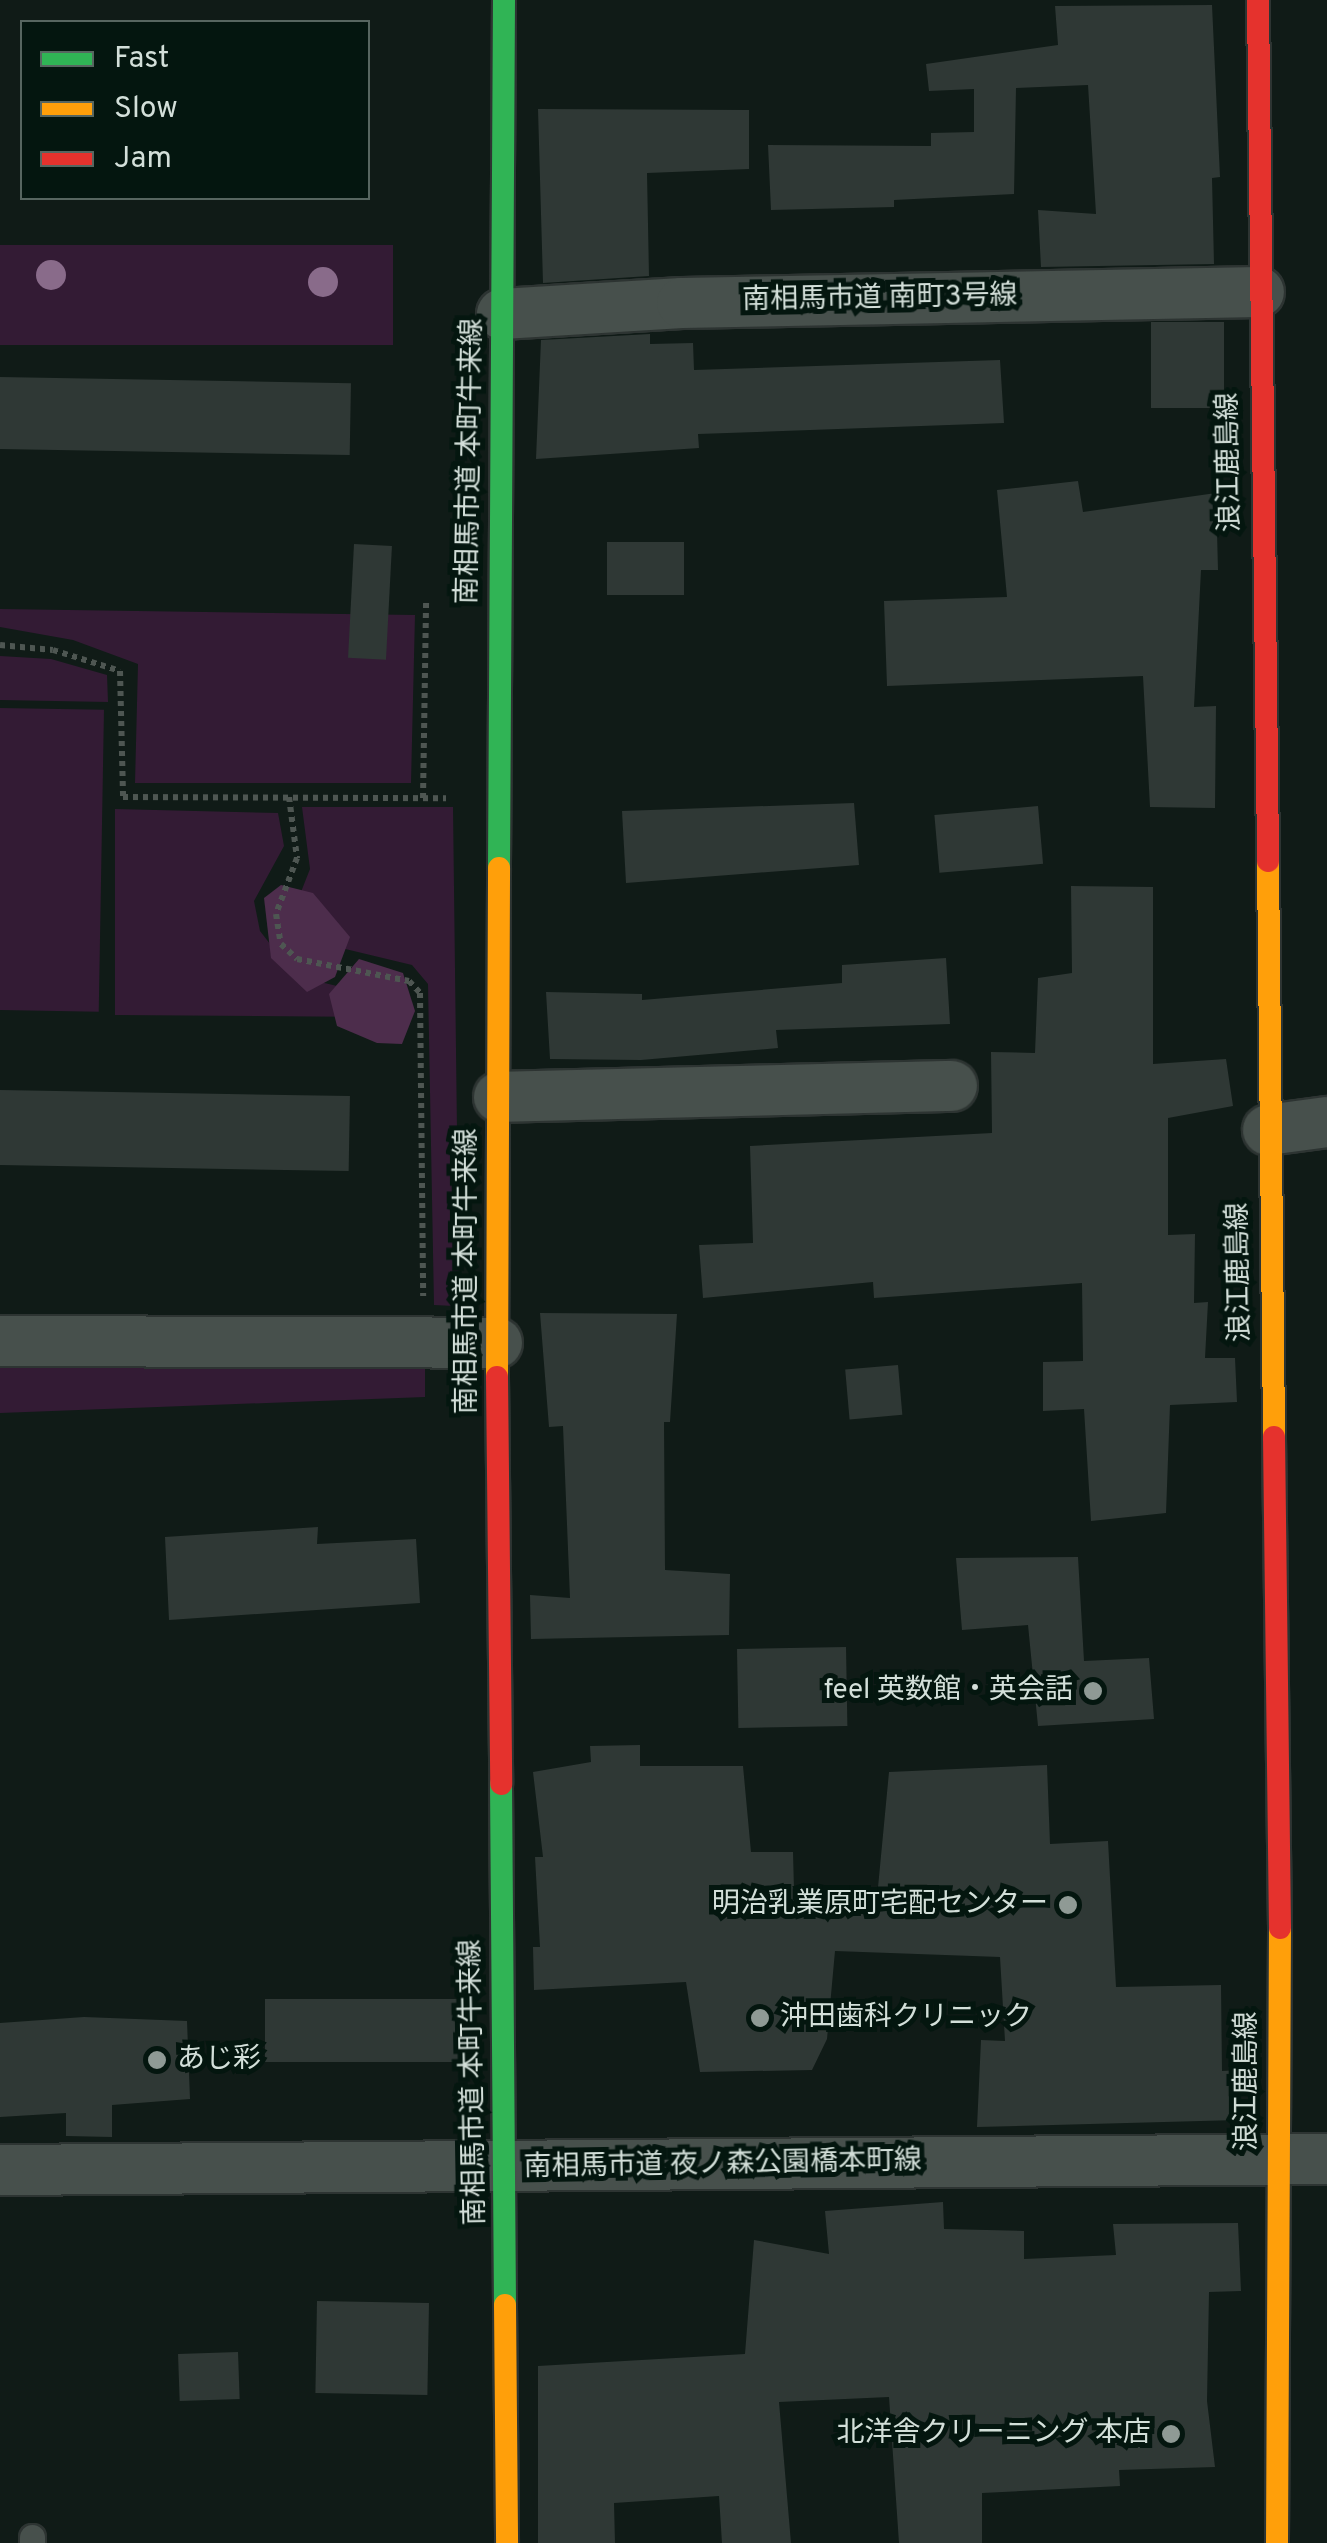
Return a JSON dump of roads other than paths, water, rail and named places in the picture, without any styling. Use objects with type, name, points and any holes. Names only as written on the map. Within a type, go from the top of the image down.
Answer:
[{"type":"street","name":"南相馬市道 本町牛来線","points":[[504,0],[497,1343],[507,2543]]},
{"type":"street","name":"浪江鹿島線","points":[[1258,0],[1278,2158],[1276,2543]]},
{"type":"street","name":"南相馬市道 南町3号線","points":[[502,314],[682,303],[1259,292]]},
{"type":"street","points":[[499,1097],[952,1086]]},
{"type":"street","points":[[1268,1130],[1327,1122]]},
{"type":"street","points":[[0,1341],[497,1343]]},
{"type":"street","name":"南相馬市道 夜ノ森公園橋本町線","points":[[0,2170],[1327,2159]]},
{"type":"place","name":"feel 英数館・英会話","points":[[1093,1691]]},
{"type":"place","name":"明治乳業原町宅配センター","points":[[1068,1905]]},
{"type":"place","name":"沖田歯科クリニック","points":[[760,2018]]},
{"type":"place","name":"あじ彩","points":[[157,2060]]},
{"type":"place","name":"北洋舎クリーニング 本店","points":[[1171,2434]]}]
